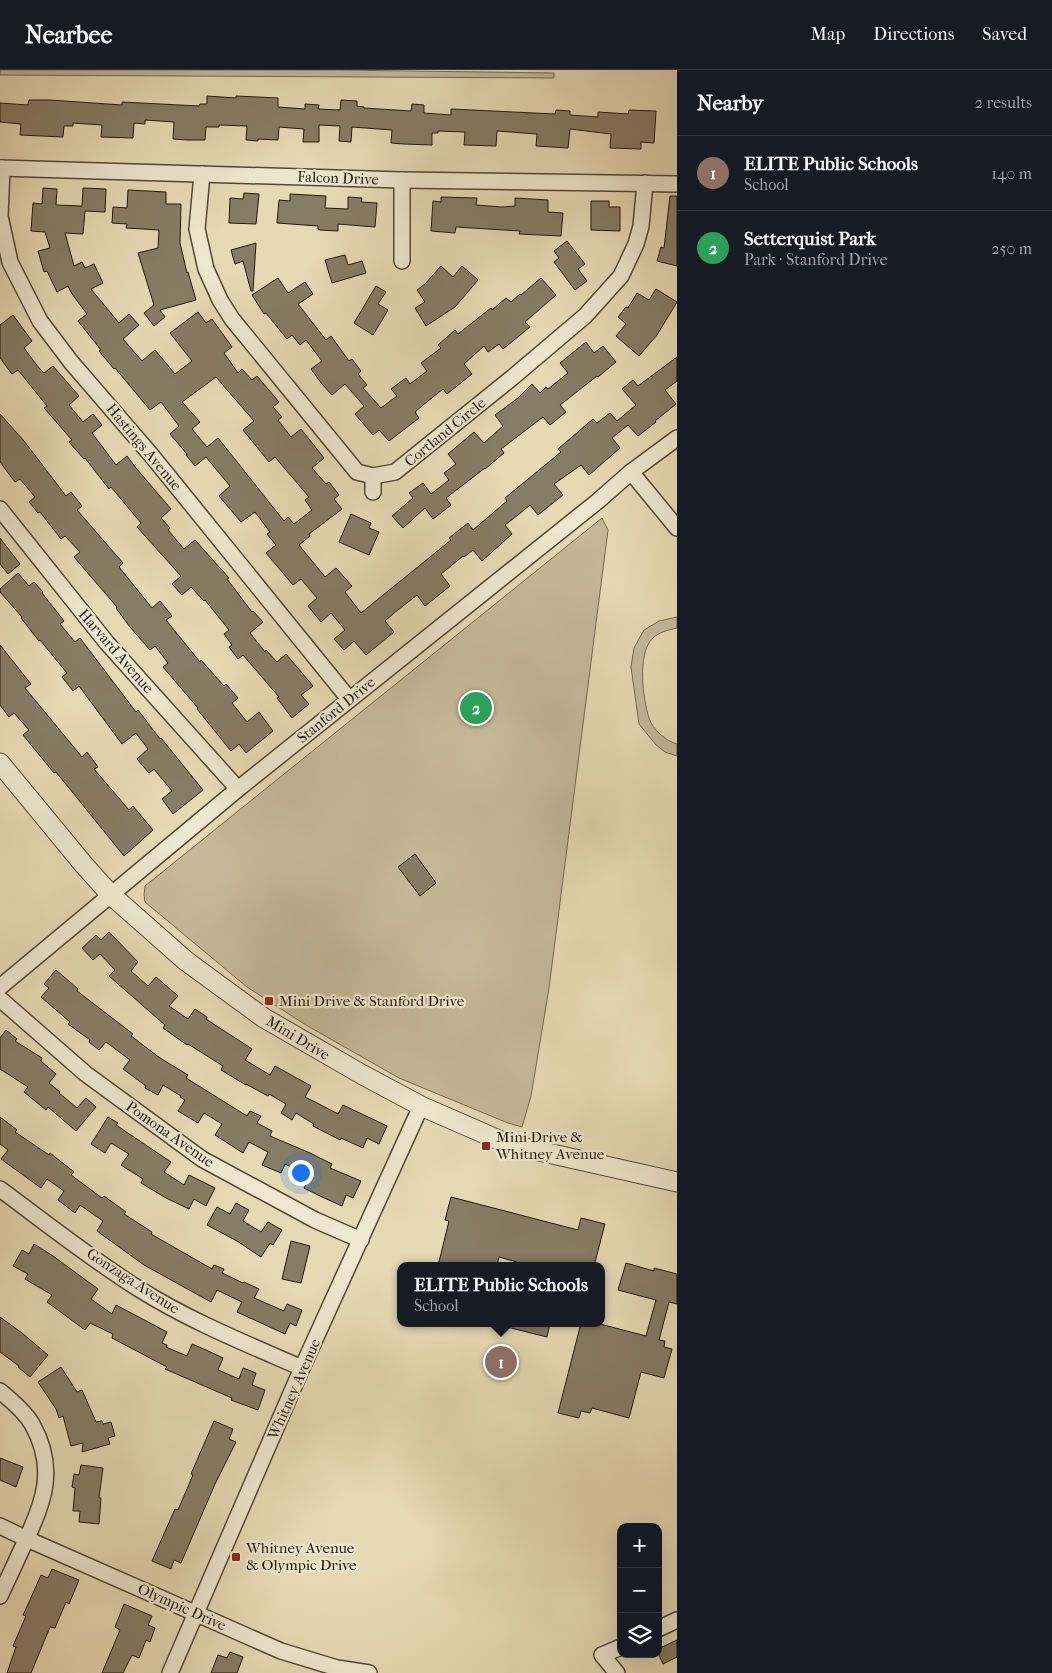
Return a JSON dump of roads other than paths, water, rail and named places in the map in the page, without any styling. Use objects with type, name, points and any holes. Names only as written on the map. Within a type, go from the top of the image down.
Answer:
[{"type":"street","name":"Falcon Drive","points":[[1,168],[402,180],[677,184]]},
{"type":"street","name":"Hastings Avenue","points":[[1,168],[0,216],[10,262],[40,321],[70,362],[152,456],[349,699]]},
{"type":"street","points":[[202,174],[197,229],[206,269],[220,300],[232,319],[357,472],[373,476],[373,492]]},
{"type":"street","points":[[402,180],[402,261]]},
{"type":"street","name":"Cortland Circle","points":[[373,476],[395,472],[585,316],[621,276],[636,244],[641,226],[645,183]]},
{"type":"street","name":"Stanford Drive","points":[[0,987],[238,789],[598,501],[631,472],[677,438]]},
{"type":"street","points":[[631,472],[677,528]]},
{"type":"street","name":"Harvard Avenue","points":[[0,509],[107,643],[238,789]]},
{"type":"street","name":"Mini Drive","points":[[0,763],[110,894],[186,961],[264,1018],[363,1076],[421,1106],[508,1144],[677,1182]]},
{"type":"street","name":"Pomona Avenue","points":[[0,999],[86,1074],[202,1159],[316,1220],[361,1240]]},
{"type":"street","name":"Whitney Avenue","points":[[170,1673],[302,1368],[421,1106]]},
{"type":"street","name":"Gonzaga Avenue","points":[[0,1189],[138,1289],[207,1325],[302,1368]]},
{"type":"street","points":[[0,1391],[32,1423],[44,1454],[46,1484],[39,1514],[0,1596]]},
{"type":"street","name":"Olympic Drive","points":[[0,1526],[281,1651],[336,1671],[369,1673]]},
{"type":"street","points":[[662,1627],[677,1620]]},
{"type":"street","points":[[617,1648],[602,1654],[617,1673]]},
{"type":"place","name":"Setterquist Park","points":[[476,708]]},
{"type":"place","name":"Mini Drive & Stanford Drive","points":[[269,1001]]},
{"type":"place","name":"Mini Drive & Whitney Avenue","points":[[486,1146]]},
{"type":"place","name":"ELITE Public Schools","points":[[501,1362]]},
{"type":"place","name":"Whitney Avenue & Olympic Drive","points":[[236,1557]]}]
